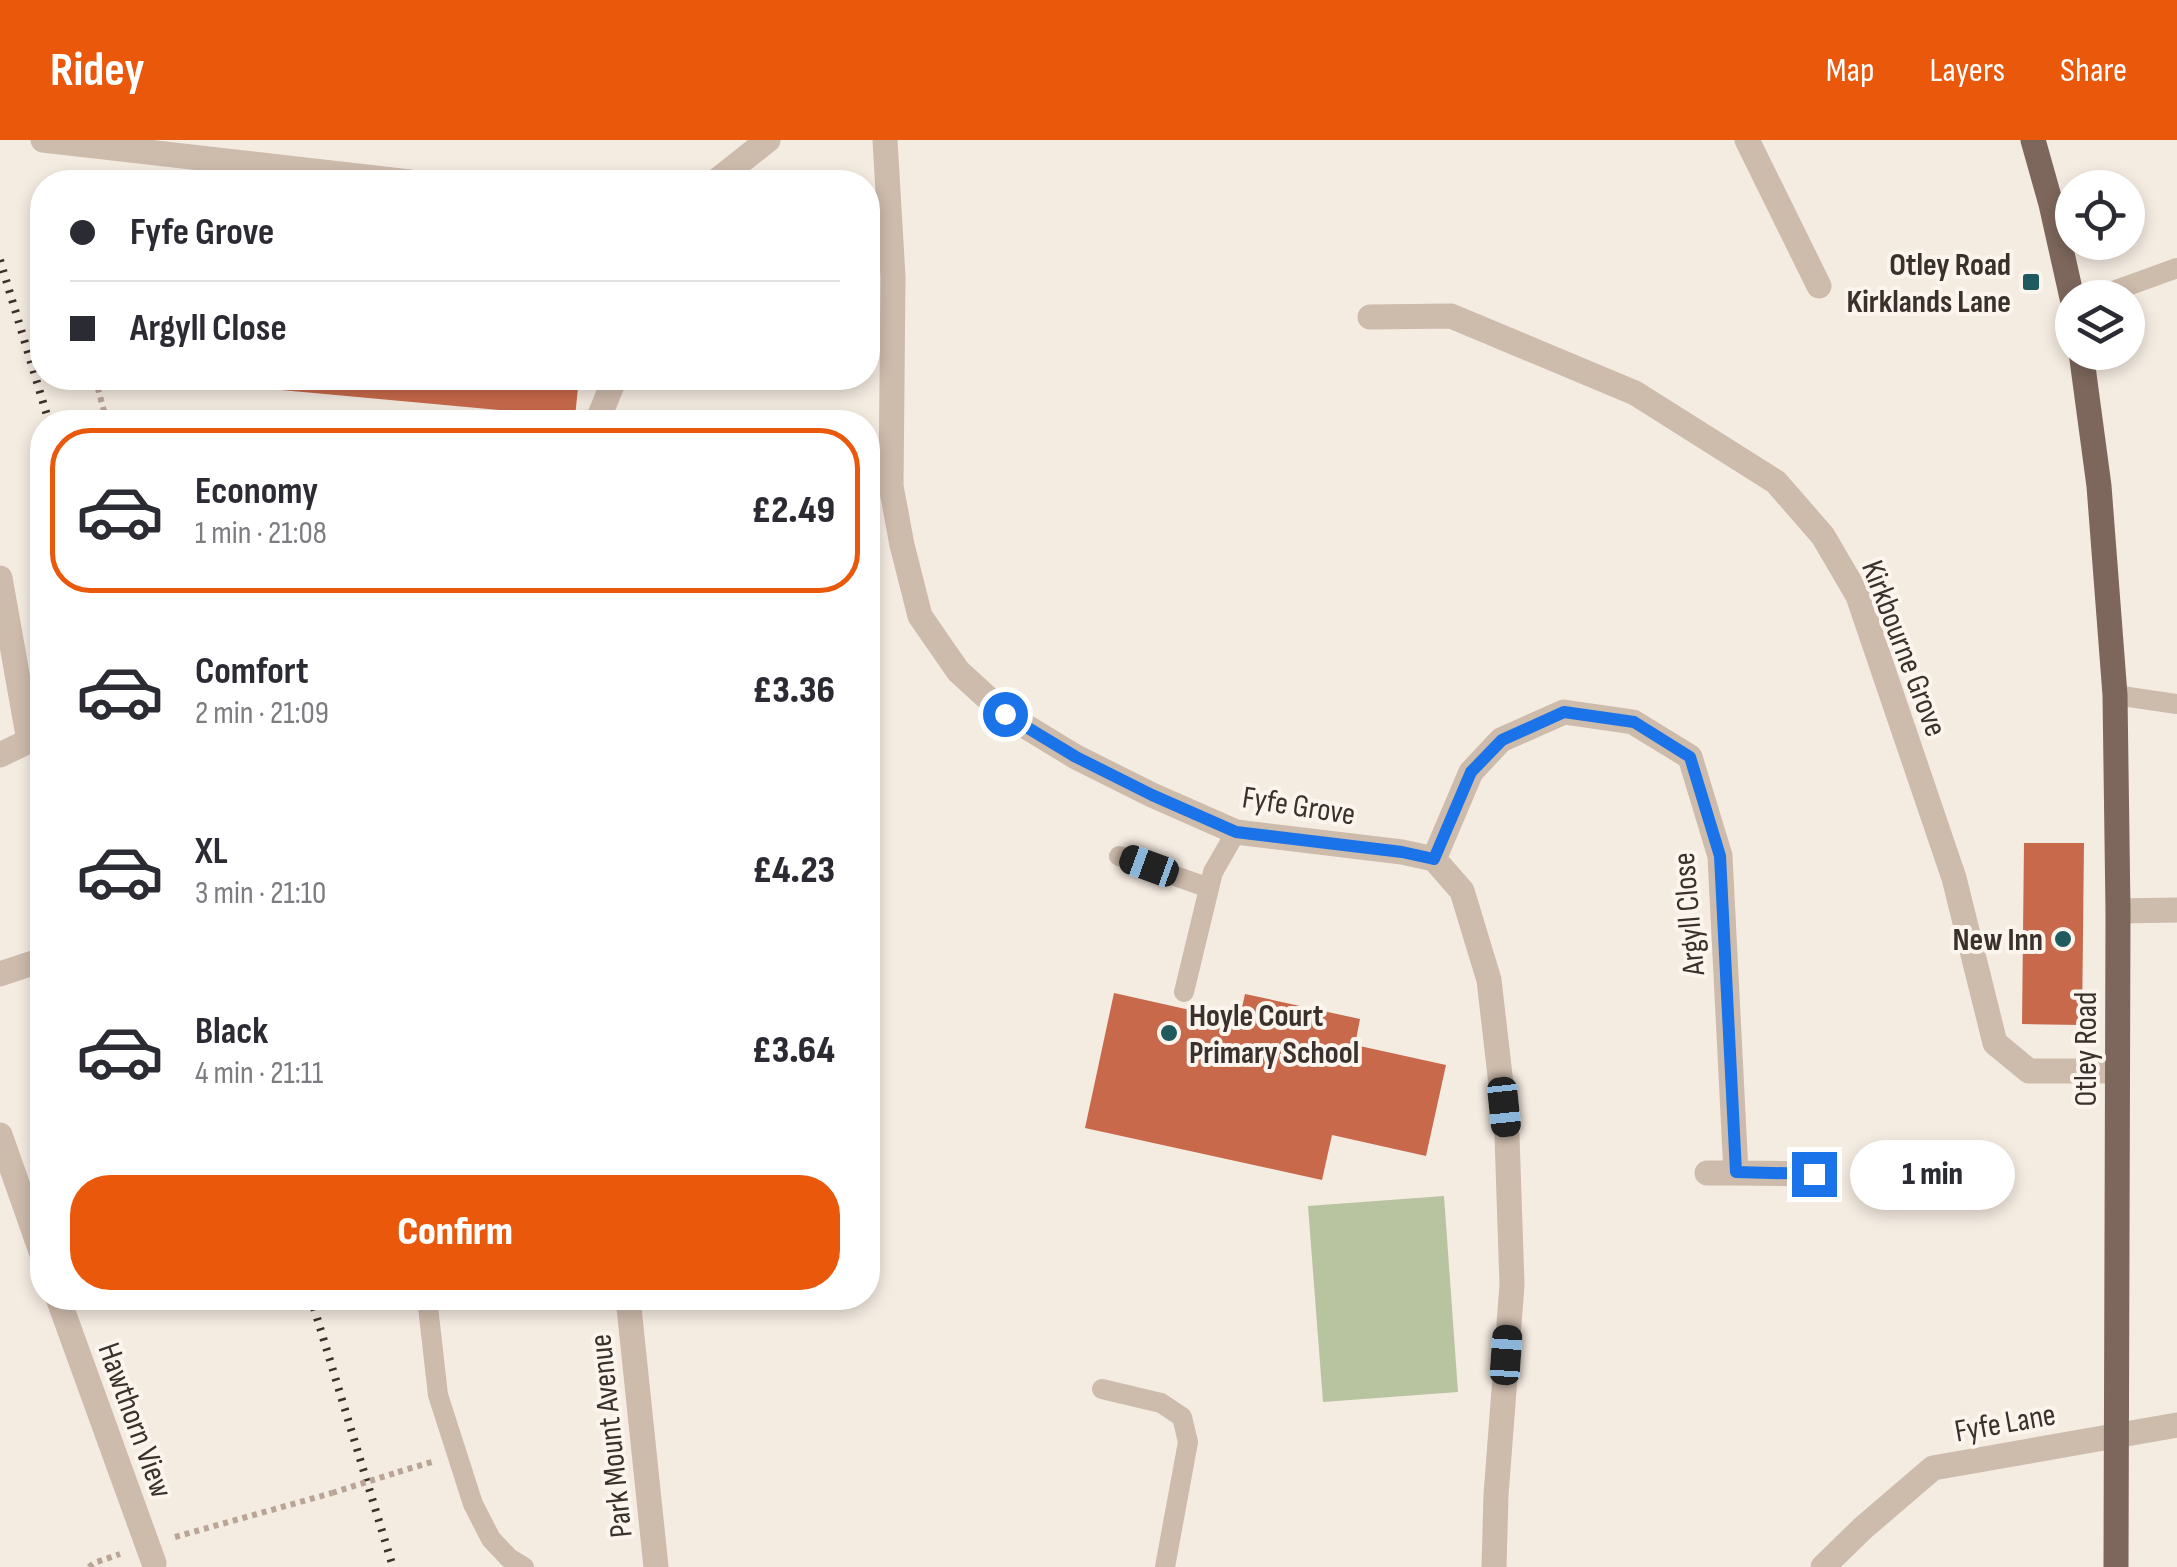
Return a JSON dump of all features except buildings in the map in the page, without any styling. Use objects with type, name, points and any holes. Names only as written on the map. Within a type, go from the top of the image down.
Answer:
[{"type":"main road","points":[[2034,140],[2068,280]]},
{"type":"main road","name":"Otley Road","points":[[2083,370],[2098,486],[2115,695],[2116,1567]]},
{"type":"street","points":[[43,140],[305,170]]},
{"type":"street","points":[[730,170],[768,140]]},
{"type":"street","name":"Fyfe Grove","points":[[885,140],[893,277],[891,486],[920,616],[958,671],[1005,714],[1076,757],[1236,832],[1434,859]]},
{"type":"street","points":[[1747,140],[1819,286]]},
{"type":"street","name":"Kirkbourne Grove","points":[[1370,317],[1451,316],[1635,393],[1776,482],[1823,536],[1858,596],[1954,878],[1996,1043],[2028,1071],[2117,1071]]},
{"type":"street","points":[[0,578],[29,742],[0,756]]},
{"type":"street","name":"Argyll Close","points":[[1434,859],[1471,772],[1502,740],[1564,712],[1634,722],[1690,757],[1720,856],[1736,1172]]},
{"type":"street","points":[[1434,859],[1462,891],[1489,980],[1507,1136],[1512,1284],[1494,1567]]},
{"type":"street","points":[[2118,911],[2177,910]]},
{"type":"street","points":[[0,974],[30,964]]},
{"type":"street","points":[[0,1135],[30,1220]]},
{"type":"street","points":[[1707,1173],[1814,1174]]},
{"type":"street","name":"Hawthorn View","points":[[62,1310],[155,1557]]},
{"type":"street","name":"Park Mount Avenue","points":[[629,1310],[656,1567]]},
{"type":"street","name":"Fyfe Lane","points":[[1823,1567],[1933,1468],[2177,1425]]},
{"type":"lane","points":[[2144,280],[2177,268]]},
{"type":"lane","points":[[2115,695],[2177,704]]},
{"type":"lane","points":[[1184,992],[1213,872],[1236,832]]},
{"type":"lane","points":[[1119,856],[1209,888]]},
{"type":"lane","points":[[428,1310],[438,1395],[473,1504],[490,1539],[524,1567]]},
{"type":"lane","points":[[1102,1389],[1160,1403],[1182,1417],[1188,1442],[1165,1567]]},
{"type":"path","points":[[89,1567],[94,1563],[155,1557],[398,1472]]},
{"type":"green space","points":[[1444,1196],[1458,1392],[1323,1402],[1308,1206]]},
{"type":"railway","points":[[0,260],[30,359]]},
{"type":"railway","points":[[39,390],[45,410]]},
{"type":"railway","points":[[315,1310],[393,1567]]},
{"type":"place","name":"Otley Road Kirklands Lane","points":[[2031,282]]},
{"type":"place","name":"New Inn","points":[[2063,939]]},
{"type":"place","name":"Hoyle Court Primary School","points":[[1169,1033]]},
{"type":"route","points":[[1005,714],[1076,757],[1236,832],[1434,859],[1471,772],[1502,740],[1564,712],[1634,722],[1690,757],[1720,856],[1736,1172],[1814,1174]]}]
